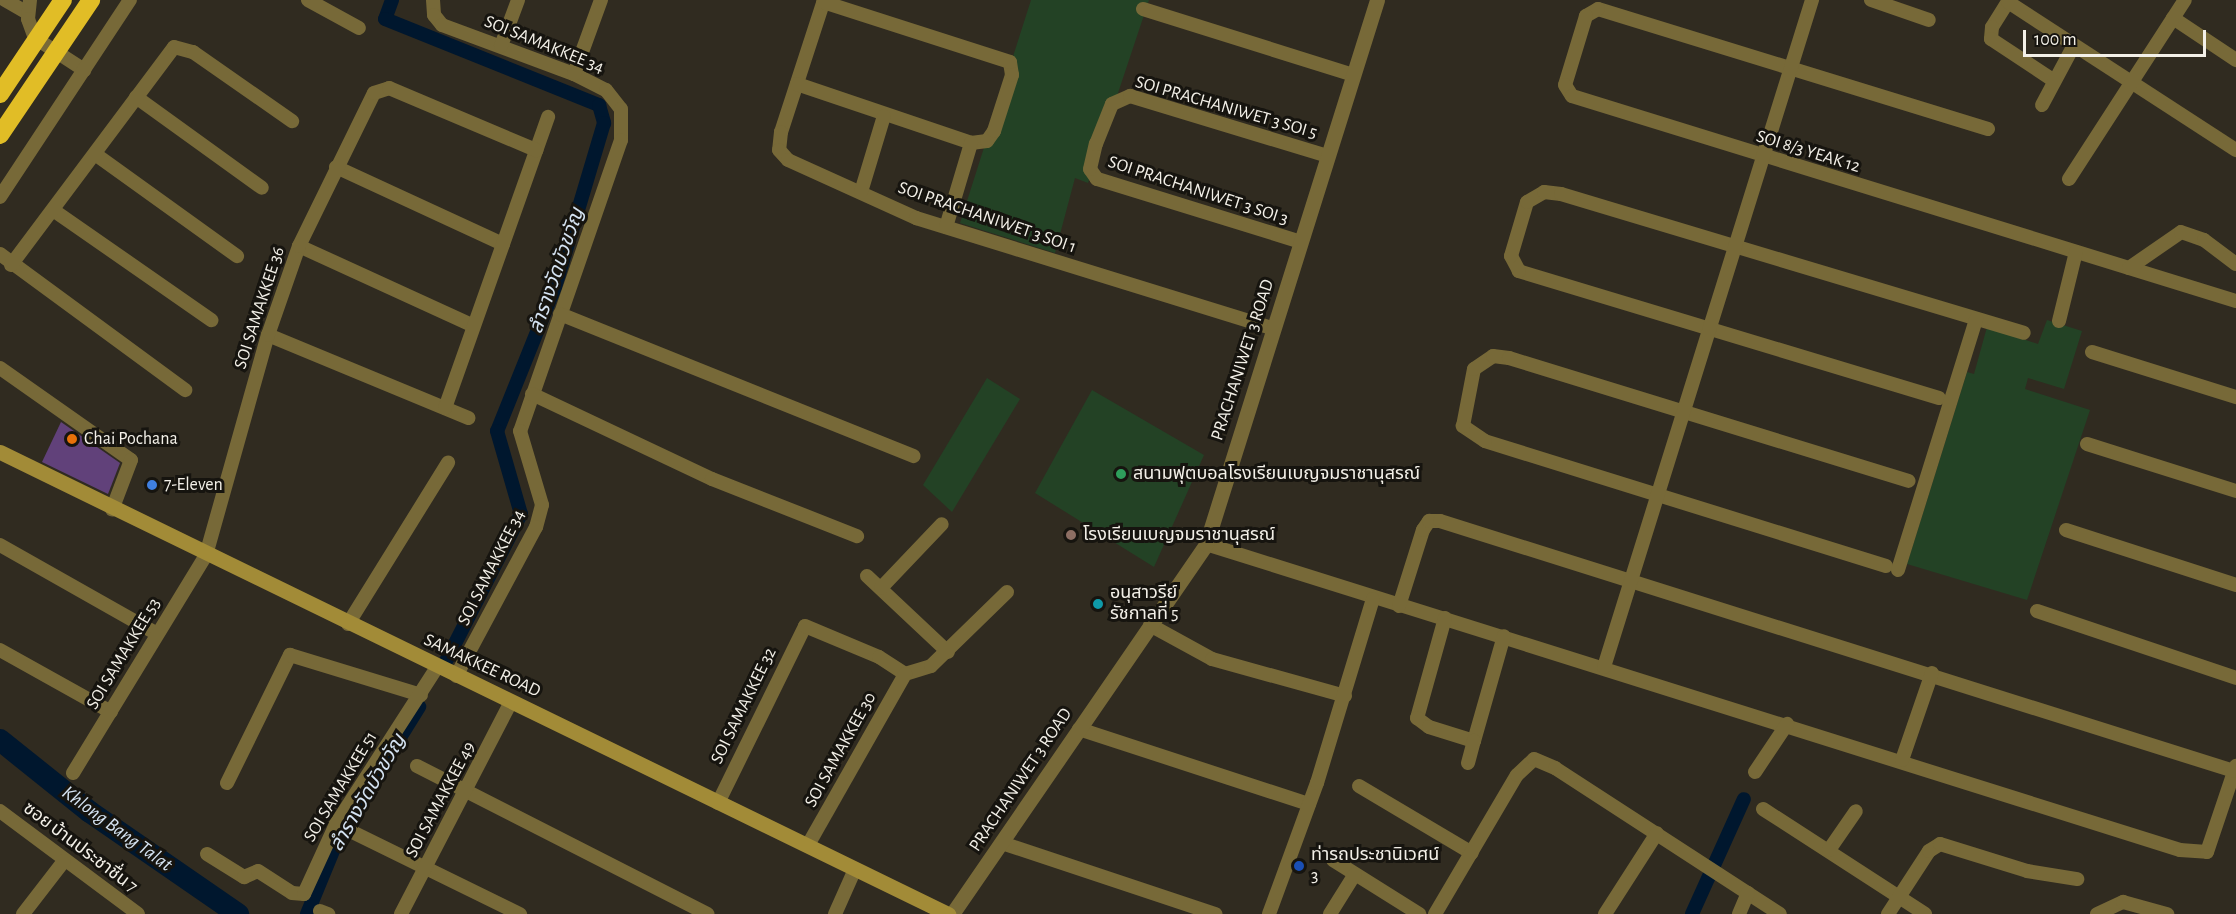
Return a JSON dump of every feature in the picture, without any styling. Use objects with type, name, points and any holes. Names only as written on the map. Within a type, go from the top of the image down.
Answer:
[{"type":"highway","points":[[0,94],[63,0]]},
{"type":"highway","points":[[0,135],[91,0]]},
{"type":"main road","name":"SAMAKKEE ROAD","points":[[0,452],[112,510],[950,914]]},
{"type":"street","points":[[5,0],[27,6],[28,19],[35,38],[84,70]]},
{"type":"street","points":[[0,197],[130,0]]},
{"type":"street","points":[[308,0],[359,28]]},
{"type":"street","name":"SOI SAMAKKEE 34","points":[[433,0],[434,15],[442,25],[574,74],[606,90],[621,108],[621,140],[520,431],[542,505],[536,527],[456,676]]},
{"type":"street","points":[[501,46],[518,0]]},
{"type":"street","points":[[574,74],[601,0]]},
{"type":"street","name":"PRACHANIWET 3 ROAD","points":[[950,914],[1002,843],[1206,544],[1377,0]]},
{"type":"street","points":[[1604,667],[1765,158],[1812,0]]},
{"type":"street","points":[[1871,0],[1929,20]]},
{"type":"street","points":[[2069,180],[2185,0]]},
{"type":"street","points":[[796,84],[884,116],[971,143],[991,137],[1003,103],[1013,66],[1004,57],[824,1]]},
{"type":"street","name":"SOI PRACHANIWET 3 SOI 1","points":[[824,1],[796,84],[779,150],[788,160],[946,227],[1274,329]]},
{"type":"street","points":[[2053,80],[1990,39],[2009,1],[2073,47],[2132,82],[2236,150]]},
{"type":"street","points":[[1143,9],[1354,75]]},
{"type":"street","name":"SOI 8/3 YEAK 12","points":[[1791,69],[1598,9],[1586,16],[1567,91],[1765,158],[2236,301]]},
{"type":"street","points":[[2173,18],[2236,60]]},
{"type":"street","points":[[11,265],[95,154],[167,53],[181,46],[292,121]]},
{"type":"street","points":[[2042,105],[2053,80],[2073,47]]},
{"type":"street","points":[[1791,69],[1988,129]]},
{"type":"street","name":"SOI SAMAKKEE 36","points":[[206,555],[268,335],[298,246],[336,167],[381,87],[536,150]]},
{"type":"street","name":"SOI PRACHANIWET 3 SOI 5","points":[[1100,133],[1112,104],[1130,96],[1328,156]]},
{"type":"street","points":[[136,97],[262,188]]},
{"type":"street","points":[[861,192],[884,116]]},
{"type":"street","points":[[445,408],[548,117]]},
{"type":"street","name":"SOI PRACHANIWET 3 SOI 3","points":[[1100,133],[1090,163],[1098,179],[1301,242]]},
{"type":"street","points":[[946,227],[971,143]]},
{"type":"street","points":[[95,154],[237,256]]},
{"type":"street","points":[[336,167],[503,244]]},
{"type":"street","points":[[1940,398],[1710,331],[1519,271],[1511,256],[1527,202],[1544,192],[1561,194],[2024,333]]},
{"type":"street","points":[[52,210],[211,320]]},
{"type":"street","points":[[2129,268],[2181,232],[2204,240],[2236,264]]},
{"type":"street","points":[[298,246],[474,326]]},
{"type":"street","points":[[2059,321],[2076,252]]},
{"type":"street","points":[[0,255],[185,390]]},
{"type":"street","points":[[561,314],[914,456]]},
{"type":"street","points":[[1909,481],[1509,358],[1493,356],[1474,369],[1462,416],[1470,432],[1658,496],[1892,568],[1976,319]]},
{"type":"street","points":[[268,335],[468,418]]},
{"type":"street","points":[[2092,352],[2236,397]]},
{"type":"street","points":[[0,368],[131,460],[112,510]]},
{"type":"street","points":[[532,394],[712,478],[857,536]]},
{"type":"street","points":[[2087,444],[2236,491]]},
{"type":"street","points":[[348,624],[448,463]]},
{"type":"street","points":[[1206,544],[1373,599],[1504,636],[2197,852],[2207,852],[2216,836],[2235,768],[1932,673],[1429,521],[1399,606]]},
{"type":"street","points":[[881,588],[942,524]]},
{"type":"street","points":[[2066,530],[2236,585]]},
{"type":"street","points":[[0,545],[157,634]]},
{"type":"street","name":"SOI SAMAKKEE 53","points":[[73,773],[206,555]]},
{"type":"street","points":[[867,576],[948,652]]},
{"type":"street","points":[[906,674],[931,666],[948,652],[1007,592]]},
{"type":"street","points":[[1269,914],[1345,696],[1373,599]]},
{"type":"street","points":[[2037,611],[2236,678]]},
{"type":"street","points":[[1445,618],[1417,718],[1429,727],[1474,741]]},
{"type":"street","points":[[1150,625],[1212,659],[1345,696]]},
{"type":"street","name":"SOI SAMAKKEE 32","points":[[718,803],[805,626],[879,657],[906,674]]},
{"type":"street","points":[[1468,763],[1504,636]]},
{"type":"street","points":[[0,650],[111,712]]},
{"type":"street","points":[[227,783],[290,655],[421,695]]},
{"type":"street","name":"SOI SAMAKKEE 51","points":[[207,854],[244,877],[258,871],[301,896],[437,666]]},
{"type":"street","points":[[1902,760],[1932,673]]},
{"type":"street","name":"SOI SAMAKKEE 30","points":[[808,845],[906,674]]},
{"type":"street","name":"SOI SAMAKKEE 49","points":[[401,914],[467,791],[511,702]]},
{"type":"street","points":[[1755,772],[1787,724]]},
{"type":"street","points":[[1079,729],[1309,804]]},
{"type":"street","points":[[1435,914],[1517,775],[1534,759],[1555,768],[1780,914]]},
{"type":"street","points":[[417,766],[707,914]]},
{"type":"street","points":[[1359,786],[1472,853]]},
{"type":"street","points":[[1763,809],[1925,914]]},
{"type":"street","name":"ซอย บ้านประชาชื่น 7","points":[[0,811],[138,914]]},
{"type":"street","points":[[1829,850],[1856,811]]},
{"type":"street","points":[[341,826],[520,914]]},
{"type":"street","points":[[1605,914],[1657,833]]},
{"type":"street","points":[[1002,843],[1215,914]]},
{"type":"street","points":[[1888,914],[1934,846],[1946,844],[2022,870],[2077,879]]},
{"type":"street","points":[[1333,860],[1419,914]]},
{"type":"street","points":[[23,914],[64,861]]},
{"type":"street","points":[[835,914],[855,869]]},
{"type":"street","points":[[1330,914],[1355,874]]},
{"type":"street","points":[[1739,914],[1748,893]]},
{"type":"street","points":[[2097,914],[2123,902],[2167,914]]},
{"type":"green space","points":[[1031,0],[1149,0],[1088,183],[1075,178],[1055,253],[960,223]]},
{"type":"green space","points":[[2047,320],[2082,331],[2064,389],[2028,378],[2025,389],[2090,410],[2027,600],[1907,564],[1967,372],[1974,374],[1987,327],[2038,344]]},
{"type":"green space","points":[[987,378],[1020,399],[952,512],[923,485]]},
{"type":"green space","name":"สนามฟุตบอลโรงเรียนเบญจมราชานุสรณ์","points":[[1092,390],[1204,455],[1154,567],[1035,493]]},
{"type":"building","name":"Chai Pochana","points":[[61,422],[120,463],[108,494],[42,462]]},
{"type":"waterway","name":"ลำรางวัดบัวขวัญ","points":[[392,0],[385,19],[599,105],[604,123],[555,287],[497,431],[521,514],[446,661]]},
{"type":"waterway","name":"ลำรางวัดบัวขวัญ","points":[[307,914],[340,834],[419,707]]},
{"type":"waterway","name":"Khlong Bang Talat","points":[[0,740],[90,812],[238,914]]},
{"type":"waterway","points":[[1692,914],[1744,799]]},
{"type":"place","name":"Chai Pochana","points":[[72,439]]},
{"type":"place","name":"สนามฟุตบอลโรงเรียนเบญจมราชานุสรณ์","points":[[1121,474]]},
{"type":"place","name":"7-Eleven","points":[[152,485]]},
{"type":"place","name":"โรงเรียนเบญจมราชานุสรณ์","points":[[1071,535]]},
{"type":"place","name":"อนุสาวรีย์ รัชกาลที่ 5","points":[[1098,604]]},
{"type":"place","name":"ท่ารถประชานิเวศน์ 3","points":[[1299,866]]}]
